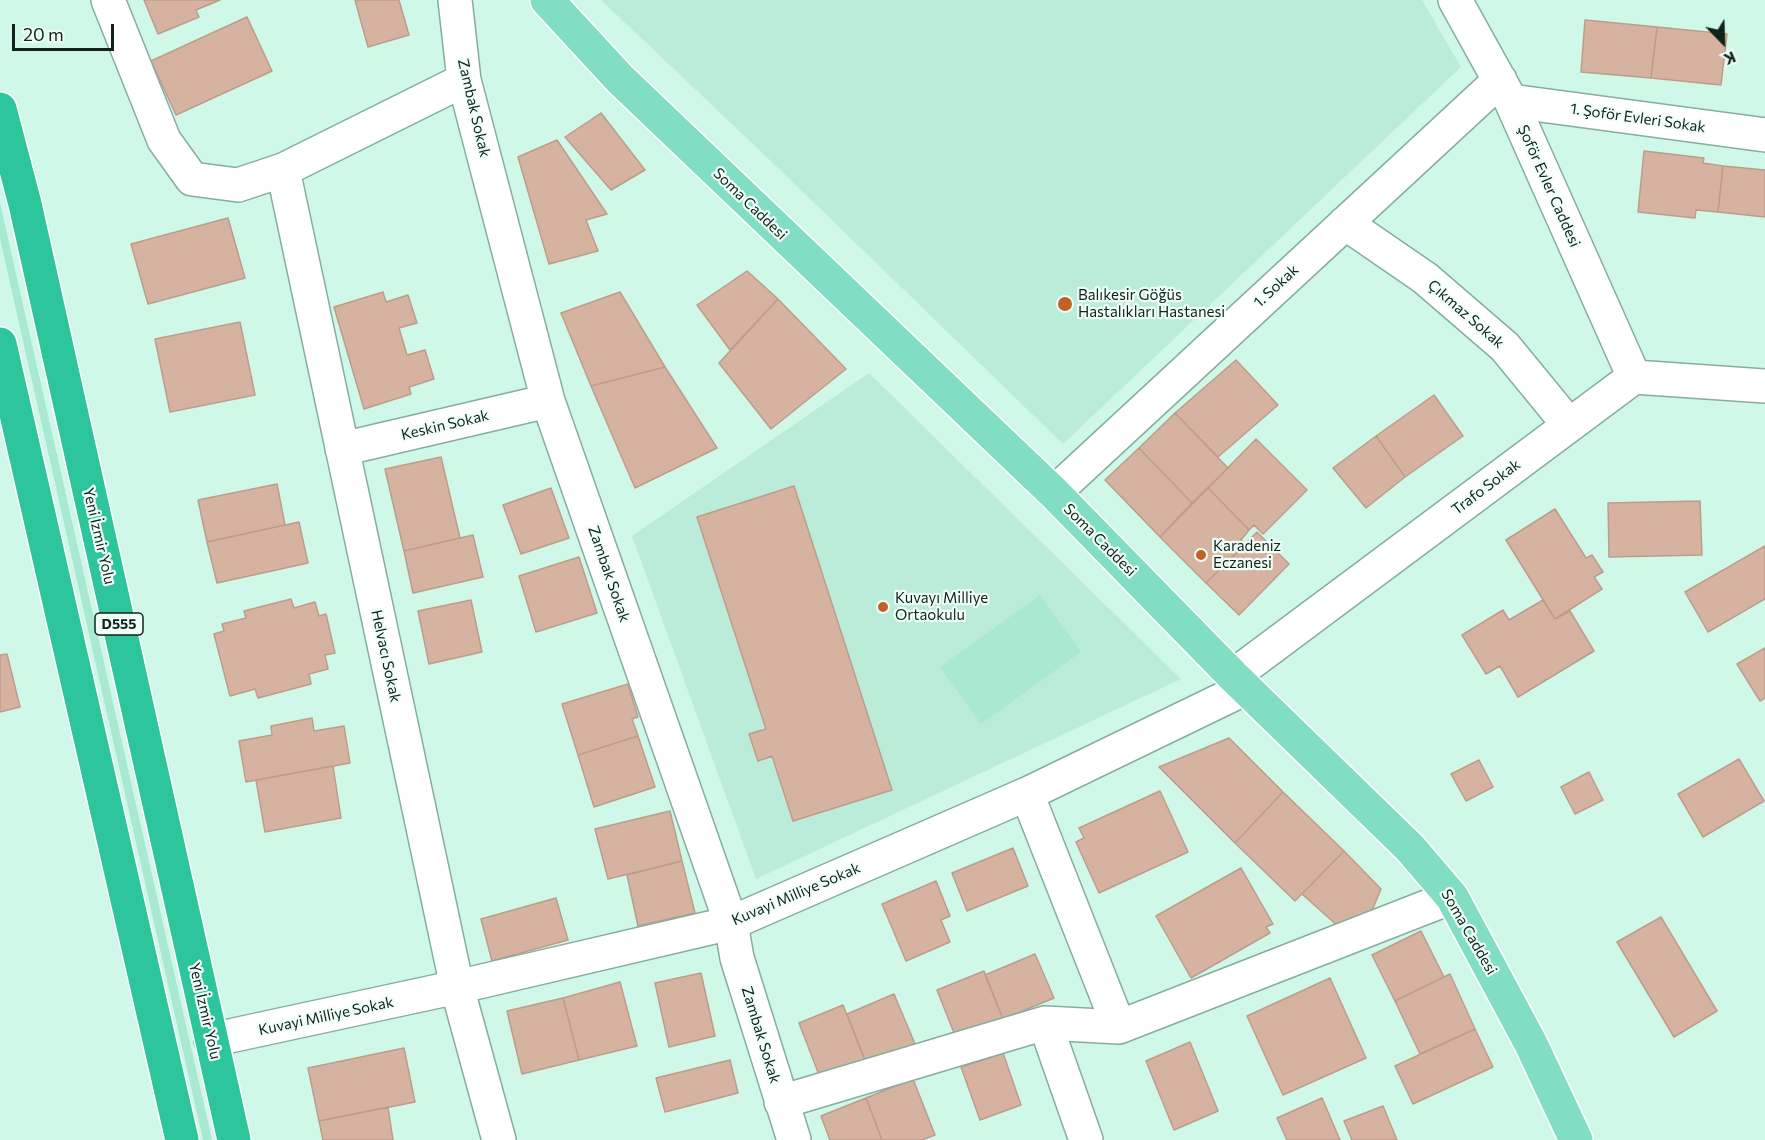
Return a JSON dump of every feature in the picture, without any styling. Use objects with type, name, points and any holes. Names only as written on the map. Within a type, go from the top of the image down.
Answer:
[{"type":"highway","name":"Yeni İzmir Yolu","points":[[0,109],[26,204],[234,1140]]},
{"type":"highway","points":[[0,344],[182,1140]]},
{"type":"main road","name":"Soma Caddesi","points":[[547,0],[620,79],[1054,493],[1240,682],[1410,848],[1452,897],[1531,1044],[1576,1140]]},
{"type":"street","points":[[108,0],[164,140],[192,179],[238,186],[283,170],[464,80]]},
{"type":"street","name":"Zambak Sokak","points":[[455,0],[464,80],[548,401],[731,923],[738,958],[794,1140]]},
{"type":"street","name":"Şoför Evler Caddesi","points":[[1455,0],[1505,91],[1634,377]]},
{"type":"street","name":"1. Sokak","points":[[1054,493],[1345,223],[1505,91]]},
{"type":"street","name":"1. Şoför Evleri Sokak","points":[[1505,91],[1765,135]]},
{"type":"street","name":"Helvacı Sokak","points":[[283,170],[457,987],[500,1140]]},
{"type":"street","name":"Çıkmaz Sokak","points":[[1345,223],[1425,278],[1505,347],[1569,425]]},
{"type":"street","points":[[1634,377],[1765,386]]},
{"type":"street","name":"Trafo Sokak","points":[[1240,682],[1569,425],[1634,377]]},
{"type":"street","name":"Keskin Sokak","points":[[342,449],[548,401]]},
{"type":"street","name":"Kuvayi Milliye Sokak","points":[[211,1040],[457,987],[731,923],[1027,794],[1240,682]]},
{"type":"street","points":[[1027,794],[1119,1027]]},
{"type":"street","points":[[781,1102],[1045,1023],[1119,1027],[1452,897]]},
{"type":"street","points":[[1045,1023],[1086,1140]]},
{"type":"shaded area","name":"Balıkesir Göğüs Hastalıkları Hastanesi","points":[[601,0],[1422,0],[1461,67],[1063,444]]},
{"type":"shaded area","points":[[0,203],[212,1140],[203,1140],[0,239]]},
{"type":"shaded area","name":"Kuvayı Milliye Ortaokulu","points":[[869,373],[1181,679],[756,879],[632,536]]},
{"type":"shaded area","points":[[1040,595],[1081,652],[981,724],[940,667]]},
{"type":"building","points":[[144,0],[220,0],[196,10],[199,17],[158,34]]},
{"type":"building","points":[[355,0],[399,0],[409,35],[368,47]]},
{"type":"building","points":[[247,17],[272,71],[176,115],[151,61]]},
{"type":"building","points":[[1585,20],[1657,27],[1651,78],[1581,72]]},
{"type":"building","points":[[1657,27],[1727,34],[1721,85],[1651,78]]},
{"type":"building","points":[[601,113],[645,170],[611,190],[565,137]]},
{"type":"building","points":[[557,140],[607,214],[586,220],[598,251],[549,264],[518,157]]},
{"type":"building","points":[[1644,151],[1704,158],[1703,163],[1723,166],[1718,212],[1696,210],[1695,218],[1638,212]]},
{"type":"building","points":[[1723,166],[1765,170],[1765,217],[1718,212]]},
{"type":"building","points":[[228,218],[245,278],[148,304],[131,244]]},
{"type":"building","points":[[747,271],[778,299],[730,350],[697,305]]},
{"type":"building","points":[[383,292],[386,302],[408,295],[417,323],[399,328],[407,355],[425,350],[434,379],[409,387],[411,394],[364,409],[334,307]]},
{"type":"building","points":[[620,292],[665,367],[591,386],[561,313]]},
{"type":"building","points":[[778,299],[846,369],[771,429],[719,363]]},
{"type":"building","points":[[240,322],[255,395],[170,412],[155,339]]},
{"type":"building","points":[[1236,360],[1278,405],[1218,457],[1175,413]]},
{"type":"building","points":[[665,367],[717,448],[635,488],[591,386]]},
{"type":"building","points":[[1434,395],[1463,436],[1405,477],[1376,436]]},
{"type":"building","points":[[1175,413],[1228,468],[1192,503],[1139,448]]},
{"type":"building","points":[[1376,436],[1405,477],[1366,508],[1333,468]]},
{"type":"building","points":[[1256,439],[1307,490],[1263,534],[1254,525],[1249,530],[1208,488]]},
{"type":"building","points":[[1139,448],[1192,503],[1160,537],[1105,480]]},
{"type":"building","points":[[441,457],[460,538],[404,551],[385,469]]},
{"type":"building","points":[[277,484],[285,525],[207,542],[198,500]]},
{"type":"building","points":[[794,486],[892,790],[793,821],[772,756],[758,761],[749,734],[766,729],[697,517]]},
{"type":"building","points":[[551,488],[569,538],[521,554],[503,505]]},
{"type":"building","points":[[1208,488],[1249,530],[1241,540],[1245,545],[1206,583],[1160,537]]},
{"type":"building","points":[[1700,501],[1702,555],[1609,557],[1608,503]]},
{"type":"building","points":[[1555,509],[1586,558],[1592,555],[1603,572],[1594,577],[1602,589],[1555,619],[1506,540]]},
{"type":"building","points":[[299,522],[308,563],[217,583],[207,542]]},
{"type":"building","points":[[1257,532],[1289,564],[1239,615],[1206,583]]},
{"type":"building","points":[[473,535],[483,577],[413,593],[404,551]]},
{"type":"building","points":[[1765,546],[1765,599],[1708,632],[1685,592]]},
{"type":"building","points":[[579,557],[597,613],[536,632],[519,576]]},
{"type":"building","points":[[291,599],[294,608],[315,602],[319,616],[326,614],[335,653],[325,655],[328,669],[309,674],[311,684],[258,698],[255,689],[230,696],[214,634],[224,631],[222,624],[246,618],[244,611]]},
{"type":"building","points":[[471,600],[482,652],[429,664],[418,611]]},
{"type":"building","points":[[1543,600],[1555,619],[1570,611],[1594,651],[1518,697],[1500,666],[1486,674],[1462,635],[1503,610],[1509,620]]},
{"type":"building","points":[[1765,648],[1765,698],[1760,701],[1737,664]]},
{"type":"building","points":[[7,654],[20,707],[0,712],[0,655]]},
{"type":"building","points":[[628,684],[638,717],[632,719],[638,736],[578,755],[562,704]]},
{"type":"building","points":[[312,718],[314,731],[344,726],[350,763],[246,782],[239,741],[272,735],[271,726]]},
{"type":"building","points":[[638,736],[655,787],[594,807],[578,755]]},
{"type":"building","points":[[1229,738],[1283,792],[1235,843],[1159,767]]},
{"type":"building","points":[[1739,759],[1764,801],[1703,837],[1678,794]]},
{"type":"building","points":[[1479,760],[1493,787],[1466,801],[1451,774]]},
{"type":"building","points":[[333,766],[341,818],[265,832],[256,780]]},
{"type":"building","points":[[1589,772],[1603,800],[1575,814],[1561,787]]},
{"type":"building","points":[[1160,791],[1188,852],[1099,893],[1076,842],[1084,838],[1079,828]]},
{"type":"building","points":[[1283,792],[1344,851],[1295,901],[1235,843]]},
{"type":"building","points":[[670,811],[682,861],[608,879],[595,829]]},
{"type":"building","points":[[1013,848],[1028,886],[967,911],[952,873]]},
{"type":"building","points":[[1344,851],[1381,889],[1371,913],[1339,927],[1302,894]]},
{"type":"building","points":[[682,861],[695,913],[638,926],[627,875]]},
{"type":"building","points":[[1241,868],[1273,924],[1266,927],[1270,933],[1191,978],[1156,916]]},
{"type":"building","points":[[936,881],[950,916],[941,920],[950,942],[906,961],[882,904]]},
{"type":"building","points":[[556,898],[568,940],[492,961],[481,919]]},
{"type":"building","points":[[1661,917],[1717,1011],[1674,1037],[1617,942]]},
{"type":"building","points":[[1421,931],[1444,977],[1395,1001],[1372,955]]},
{"type":"building","points":[[1035,954],[1054,998],[1003,1019],[985,975]]},
{"type":"building","points":[[984,971],[1003,1019],[956,1038],[937,990]]},
{"type":"building","points":[[701,973],[715,1036],[669,1047],[655,983]]},
{"type":"building","points":[[1450,974],[1475,1029],[1420,1054],[1395,1001]]},
{"type":"building","points":[[1330,978],[1366,1058],[1283,1095],[1247,1016]]},
{"type":"building","points":[[620,982],[637,1046],[579,1060],[563,998]]},
{"type":"building","points":[[894,994],[915,1044],[866,1063],[847,1014]]},
{"type":"building","points":[[563,998],[579,1060],[522,1074],[507,1011]]},
{"type":"building","points":[[843,1005],[866,1063],[821,1080],[799,1023]]},
{"type":"building","points":[[1475,1029],[1493,1067],[1413,1104],[1395,1066]]},
{"type":"building","points":[[1190,1042],[1218,1111],[1174,1130],[1146,1061]]},
{"type":"building","points":[[404,1048],[415,1102],[319,1121],[308,1068]]},
{"type":"building","points":[[1003,1053],[1021,1105],[980,1120],[961,1067]]},
{"type":"building","points":[[730,1060],[738,1093],[665,1112],[656,1078]]},
{"type":"building","points":[[913,1079],[935,1135],[922,1140],[882,1140],[866,1098]]},
{"type":"building","points":[[866,1098],[882,1140],[830,1140],[821,1116]]},
{"type":"building","points":[[1322,1098],[1340,1140],[1287,1140],[1277,1118]]},
{"type":"building","points":[[1383,1106],[1397,1140],[1352,1140],[1344,1121]]},
{"type":"building","points":[[388,1107],[393,1140],[323,1140],[319,1121]]},
{"type":"place","name":"Balıkesir Göğüs Hastalıkları Hastanesi","points":[[1065,304]]},
{"type":"place","name":"Karadeniz Eczanesi","points":[[1201,555]]},
{"type":"place","name":"Kuvayı Milliye Ortaokulu","points":[[883,607]]}]
